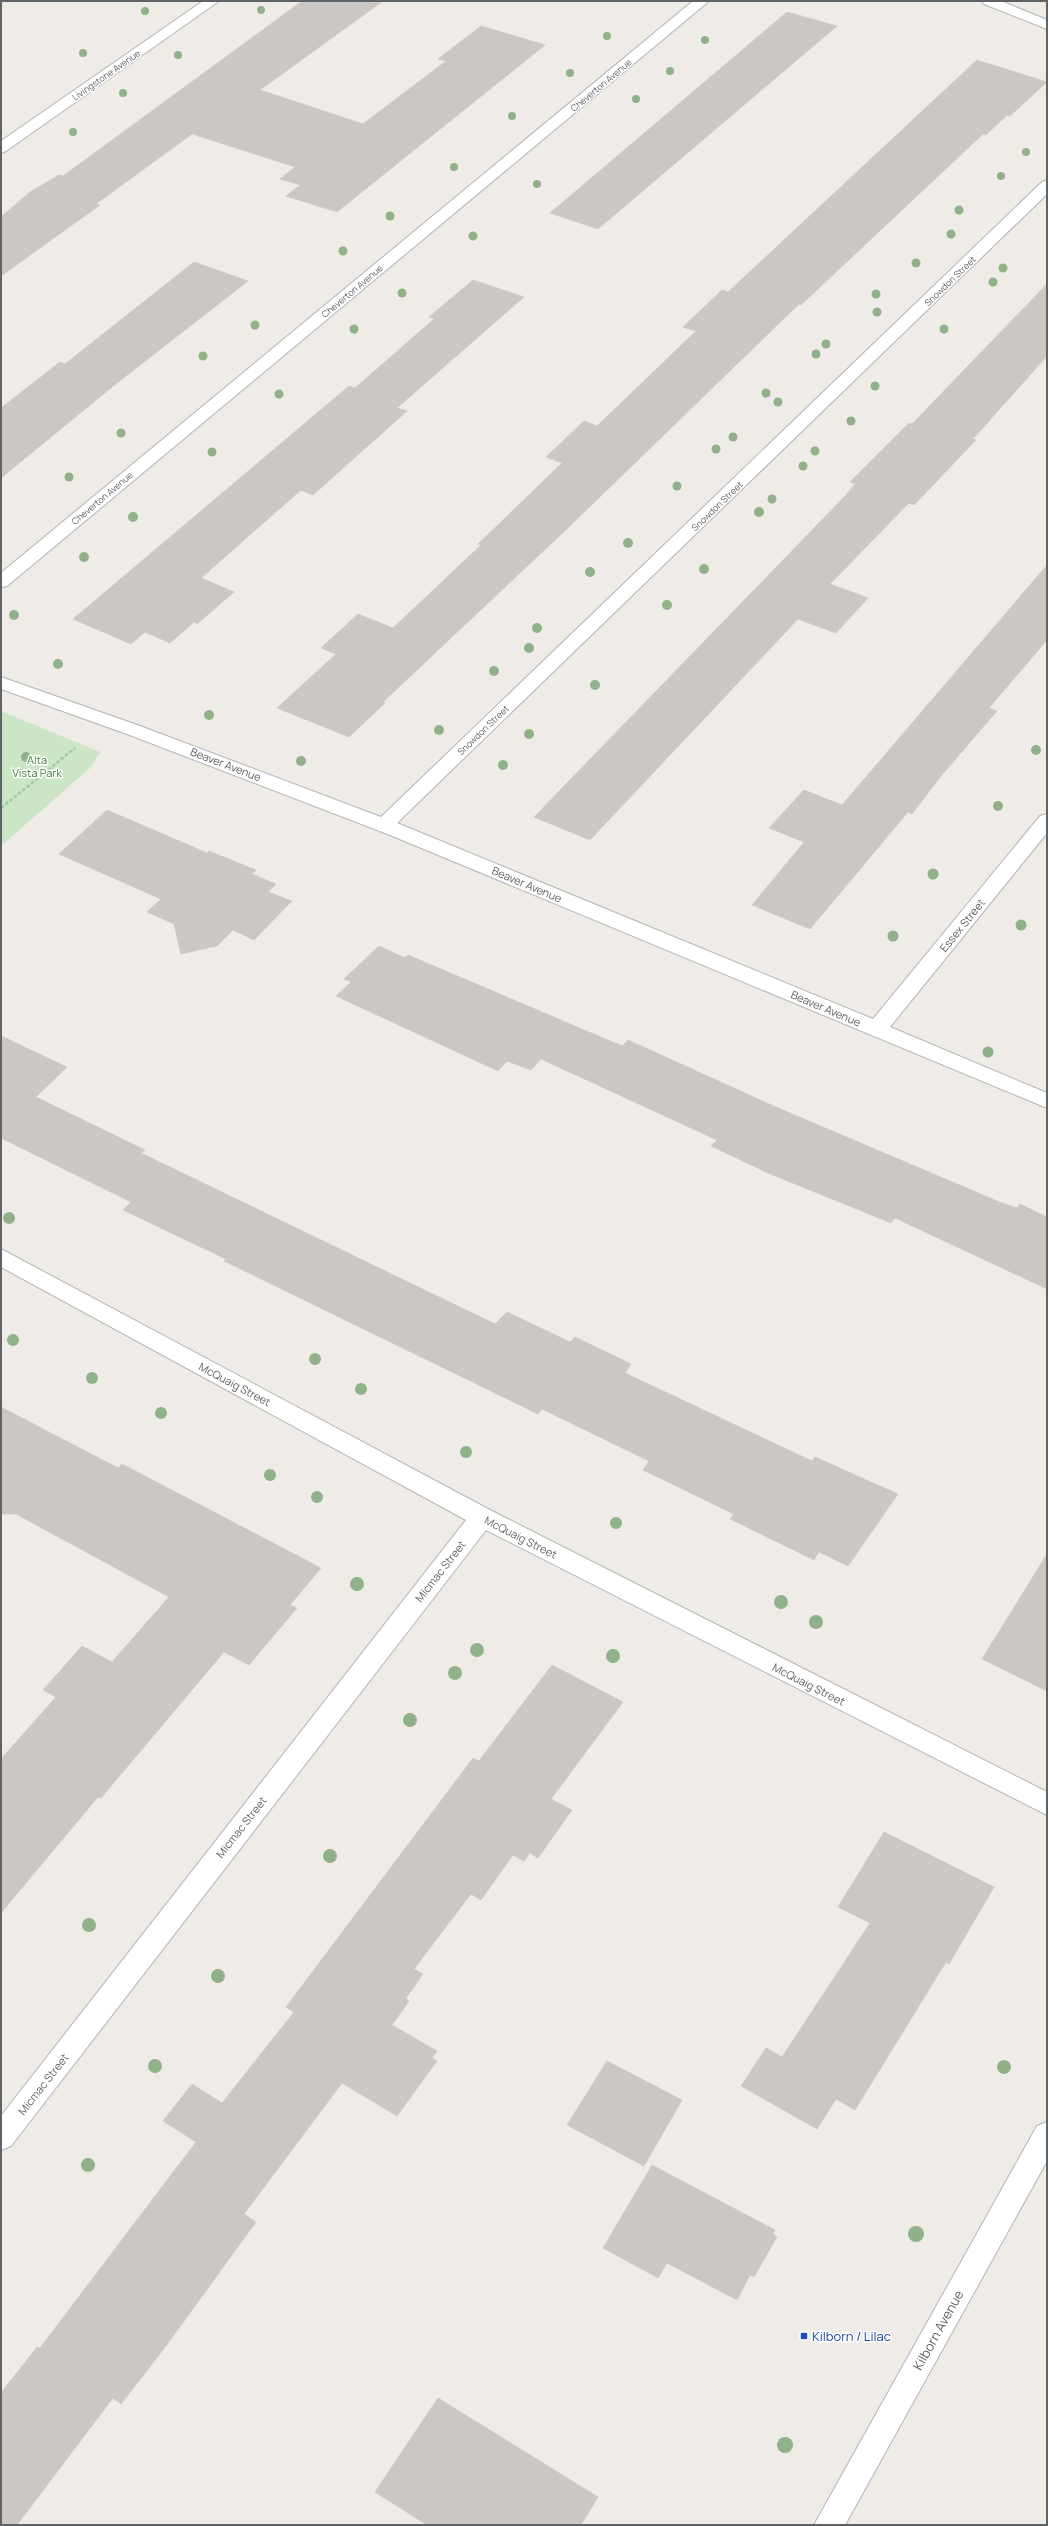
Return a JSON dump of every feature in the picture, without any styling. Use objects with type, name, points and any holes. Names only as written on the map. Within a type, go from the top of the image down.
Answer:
[{"type":"street","name":"Livingstone Avenue","points":[[1,148],[212,1]]},
{"type":"street","name":"Cheverton Avenue","points":[[1,582],[702,1]]},
{"type":"street","points":[[989,1],[1047,25]]},
{"type":"street","name":"Snowdon Street","points":[[385,824],[1047,186]]},
{"type":"street","name":"Beaver Avenue","points":[[1,683],[109,720],[385,824],[1047,1101]]},
{"type":"street","name":"Essex Street","points":[[877,1029],[1047,820]]},
{"type":"street","name":"McQuaig Street","points":[[1,1257],[482,1518],[1047,1804]]},
{"type":"street","name":"Micmac Street","points":[[1,2138],[482,1518]]},
{"type":"street","name":"Kilborn Avenue","points":[[829,2525],[1047,2135]]},
{"type":"path","points":[[1,808],[109,720]]},
{"type":"green space","name":"Alta Vista Park","points":[[1,711],[100,752],[90,768],[1,846]]},
{"type":"building","points":[[302,1],[383,1],[260,90],[363,124],[446,61],[438,59],[481,26],[545,45],[337,212],[286,196],[300,185],[280,179],[295,167],[192,134],[96,204],[100,205],[1,276],[1,217],[30,192],[59,175],[63,176]]},
{"type":"building","points":[[787,12],[837,26],[598,229],[550,213]]},
{"type":"building","points":[[977,60],[1047,82],[1010,116],[1007,115],[986,135],[983,134],[801,305],[799,304],[571,525],[383,702],[385,703],[349,737],[277,708],[336,654],[321,648],[358,614],[393,628],[481,545],[478,544],[562,463],[546,457],[584,421],[597,426],[696,331],[683,327],[722,290],[728,292]]},
{"type":"building","points":[[194,262],[248,281],[117,383],[1,478],[1,408],[60,362],[65,364]]},
{"type":"building","points":[[473,280],[524,297],[397,408],[407,411],[313,495],[301,490],[201,578],[234,592],[197,624],[194,622],[170,643],[145,632],[131,644],[73,619],[349,386],[355,388],[434,319],[429,317]]},
{"type":"building","points":[[1047,284],[1047,356],[973,439],[976,440],[914,505],[909,503],[830,584],[868,598],[836,633],[798,619],[590,840],[534,817],[847,494],[855,484],[850,482],[909,423],[912,424]]},
{"type":"building","points":[[1047,565],[1047,640],[989,708],[997,711],[941,776],[912,814],[908,812],[810,929],[752,905],[804,842],[769,828],[804,790],[842,805]]},
{"type":"building","points":[[107,810],[207,853],[209,851],[256,870],[252,874],[276,884],[268,892],[292,901],[254,940],[233,930],[217,946],[181,954],[174,924],[147,912],[161,899],[59,854]]},
{"type":"building","points":[[379,946],[405,958],[408,955],[622,1046],[628,1040],[778,1108],[1002,1203],[1017,1208],[1020,1204],[1047,1217],[1047,1289],[895,1218],[891,1223],[768,1173],[711,1146],[717,1140],[541,1059],[531,1070],[507,1061],[498,1071],[336,996],[351,982],[344,979]]},
{"type":"building","points":[[1,1036],[67,1067],[36,1097],[145,1150],[141,1153],[495,1324],[507,1312],[570,1342],[575,1337],[631,1364],[625,1373],[812,1461],[815,1457],[898,1494],[848,1566],[819,1552],[814,1560],[730,1519],[734,1514],[643,1470],[649,1461],[542,1409],[538,1414],[224,1261],[226,1259],[123,1210],[131,1202],[1,1138]]},
{"type":"building","points":[[1,1407],[118,1468],[122,1464],[321,1568],[290,1605],[297,1608],[249,1665],[224,1652],[101,1798],[98,1797],[1,1913],[1,1759],[56,1697],[43,1690],[82,1646],[112,1662],[169,1597],[16,1514],[1,1514]]},
{"type":"building","points":[[1047,1554],[1047,1691],[982,1659]]},
{"type":"building","points":[[552,1665],[623,1702],[551,1799],[572,1810],[538,1858],[530,1853],[524,1861],[513,1855],[481,1900],[471,1894],[414,1969],[423,1974],[406,1998],[409,2001],[392,2025],[437,2051],[432,2058],[437,2061],[397,2116],[342,2083],[244,2214],[256,2222],[166,2346],[121,2404],[113,2398],[17,2525],[1,2525],[1,2393],[37,2347],[40,2348],[196,2142],[163,2121],[192,2084],[222,2103],[294,2012],[286,2007],[473,1758],[479,1761]]},
{"type":"building","points":[[884,1832],[994,1887],[949,1964],[946,1962],[855,2110],[836,2099],[817,2129],[741,2086],[766,2048],[782,2057],[870,1923],[838,1907]]},
{"type":"building","points":[[607,2061],[682,2100],[644,2166],[567,2125]]},
{"type":"building","points":[[652,2165],[775,2230],[773,2234],[777,2237],[754,2277],[750,2275],[737,2300],[667,2263],[658,2278],[603,2248]]},
{"type":"building","points":[[438,2398],[598,2497],[581,2525],[427,2525],[375,2492]]},
{"type":"place","name":"Kilborn / Lilac","points":[[804,2336]]}]
